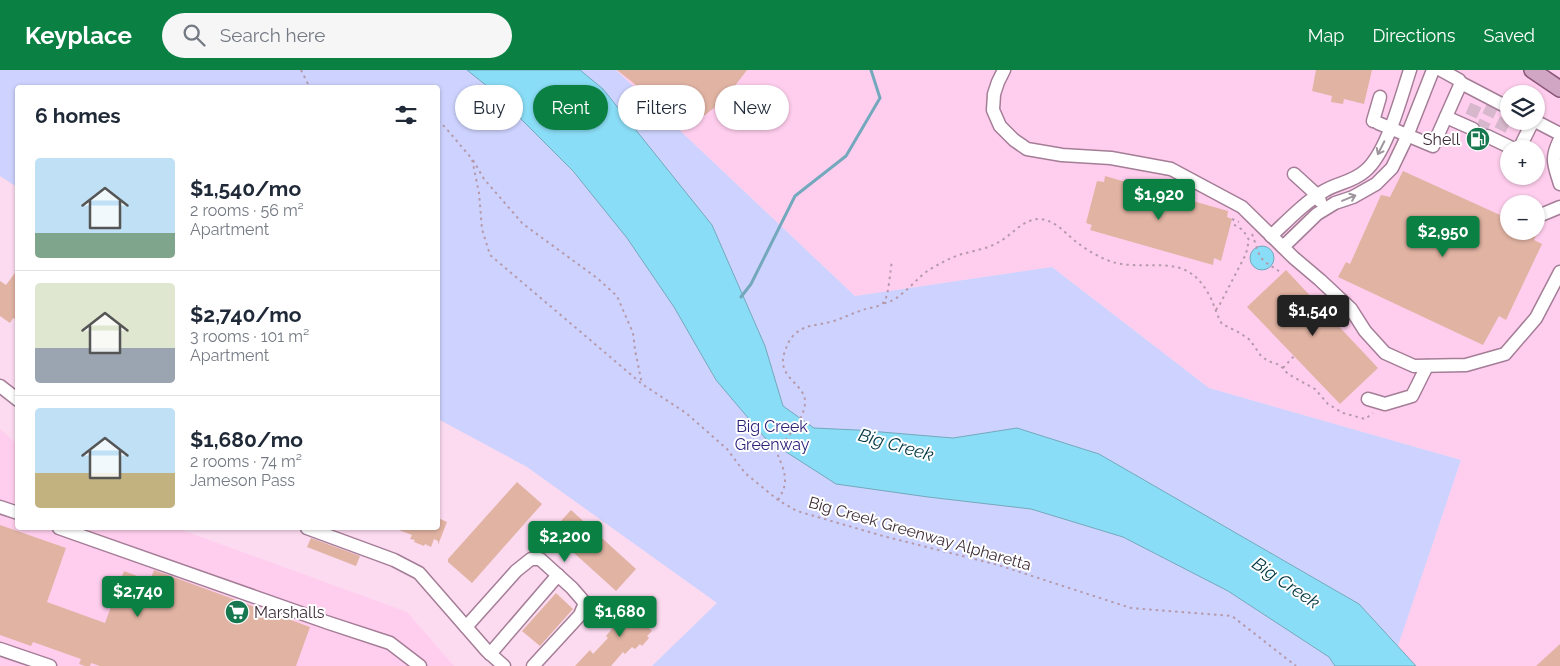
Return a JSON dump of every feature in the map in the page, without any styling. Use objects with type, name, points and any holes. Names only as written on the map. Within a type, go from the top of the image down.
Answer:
[{"type":"main road","points":[[1532,70],[1560,89]]},
{"type":"street","points":[[1004,70],[994,94],[993,110],[1000,126],[1014,140],[1027,148],[1062,154],[1111,158],[1171,169],[1242,207],[1350,309],[1365,331],[1385,353],[1414,366],[1466,365],[1505,354],[1536,318],[1560,272]]},
{"type":"street","points":[[1271,236],[1307,201],[1366,171],[1378,154],[1391,128],[1410,70]]},
{"type":"street","points":[[1283,247],[1317,214],[1335,203],[1353,197],[1376,184],[1392,168],[1433,70]]},
{"type":"street","points":[[1441,70],[1459,80],[1461,84],[1480,96],[1500,105]]},
{"type":"street","points":[[1380,97],[1376,122],[1433,146],[1461,84]]},
{"type":"street","points":[[1446,117],[1470,124]]},
{"type":"street","points":[[1545,126],[1560,134]]},
{"type":"street","points":[[1494,135],[1501,140]]},
{"type":"street","points":[[1560,139],[1553,153],[1555,169],[1560,184]]},
{"type":"street","points":[[1294,174],[1317,195],[1324,210]]},
{"type":"street","points":[[1545,213],[1560,207]]},
{"type":"street","points":[[1368,400],[1385,404],[1412,396],[1427,366]]},
{"type":"street","points":[[0,386],[15,398]]},
{"type":"street","points":[[0,507],[15,512]]},
{"type":"street","points":[[64,530],[390,643],[420,666]]},
{"type":"street","points":[[312,530],[394,560],[419,573],[490,654],[504,666]]},
{"type":"street","points":[[466,627],[516,571],[531,559],[540,559],[572,588],[585,603],[580,615],[533,666]]},
{"type":"street","points":[[490,654],[558,576]]},
{"type":"street","points":[[0,649],[50,666]]},
{"type":"path","points":[[301,70],[308,85]]},
{"type":"path","name":"Big Creek Greenway Alpharetta","points":[[440,123],[472,159],[479,193],[482,229],[490,255],[642,384],[686,413],[727,450],[744,473],[778,500],[797,511],[883,536],[998,565],[1131,608],[1232,616],[1296,666]]},
{"type":"path","points":[[472,159],[484,178],[523,224],[597,278],[617,296],[633,333],[642,384]]},
{"type":"path","points":[[778,500],[786,480],[778,450],[804,412],[805,402],[802,392],[784,370],[782,361],[790,339],[804,327],[830,322],[864,309],[888,303],[922,275],[942,262],[997,244],[1014,230],[1027,222],[1037,219],[1056,225],[1079,244],[1101,257],[1116,263],[1168,264],[1181,268],[1200,281],[1208,293],[1222,324],[1250,340],[1261,356],[1314,389],[1328,404],[1343,413],[1365,420],[1382,403]]},
{"type":"path","points":[[1232,219],[1241,223]]},
{"type":"path","points":[[1216,310],[1246,254],[1249,240],[1243,230],[1231,223]]},
{"type":"path","points":[[1251,232],[1262,259],[1282,274]]},
{"type":"path","points":[[884,303],[892,261]]},
{"type":"path","points":[[1283,368],[1294,356]]},
{"type":"shaded area","points":[[616,70],[1560,70],[1560,666],[1404,666],[1395,653],[1461,460],[1209,388],[1052,267],[855,296],[679,130],[705,130],[705,85],[632,85]]},
{"type":"shaded area","points":[[0,429],[15,442],[15,530],[182,530],[407,612],[454,666],[0,666]]},
{"type":"green space","name":"Big Creek Greenway","points":[[0,70],[467,70],[485,85],[455,85],[455,130],[523,130],[523,120],[580,180],[630,242],[674,307],[715,380],[712,225],[636,130],[679,130],[855,296],[1052,267],[1209,388],[1461,460],[1398,646],[1359,604],[1099,454],[1017,428],[953,438],[857,430],[928,497],[1031,509],[1123,537],[1228,591],[1329,657],[1335,666],[652,666],[717,603],[527,467],[440,420],[440,85],[15,85],[15,186],[0,176]]},
{"type":"green space","points":[[580,70],[616,70],[632,85],[618,85],[618,108],[608,95],[608,85],[598,85]]},
{"type":"water","name":"Big Creek","points":[[467,70],[580,70],[598,85],[533,85],[533,130],[608,130],[608,95],[618,108],[618,130],[636,130],[712,225],[765,346],[783,406],[814,428],[953,438],[1017,428],[1099,454],[1359,604],[1416,666],[1335,666],[1329,657],[1228,591],[1123,537],[1031,509],[836,484],[766,439],[716,380],[674,307],[627,238],[573,171],[523,121],[523,85],[486,85]]},
{"type":"water","points":[[1262,246],[1271,249],[1274,258],[1271,267],[1262,270],[1253,267],[1250,258],[1253,249]]},
{"type":"building","points":[[617,70],[747,70],[736,85],[715,85],[715,107],[705,115],[705,85],[636,85]]},
{"type":"building","points":[[1316,70],[1372,70],[1364,104],[1344,99],[1343,104],[1331,102],[1332,96],[1312,91]]},
{"type":"building","points":[[1403,171],[1500,215],[1500,240],[1534,240],[1542,244],[1506,320],[1499,316],[1483,345],[1338,277],[1346,262],[1350,264],[1381,195],[1390,197]]},
{"type":"building","points":[[1105,176],[1228,211],[1227,217],[1232,219],[1221,261],[1214,258],[1213,265],[1090,230],[1092,225],[1086,223],[1097,181],[1104,182]]},
{"type":"building","points":[[1286,270],[1378,368],[1340,404],[1247,307]]},
{"type":"building","points":[[15,273],[15,319],[13,318],[10,323],[0,316],[0,281],[6,285]]},
{"type":"building","points":[[517,482],[542,504],[472,583],[448,562],[448,559]]},
{"type":"building","points":[[571,510],[636,569],[616,591],[551,532]]},
{"type":"building","points":[[440,519],[447,522],[438,545],[438,541],[434,539],[431,547],[425,544],[424,546],[410,539],[412,535],[399,530],[440,530]]},
{"type":"building","points":[[0,525],[66,548],[47,602],[105,623],[124,571],[150,581],[154,570],[310,627],[296,666],[100,666],[91,663],[90,666],[85,666],[79,664],[81,659],[33,642],[31,646],[0,635]]},
{"type":"building","points":[[311,538],[360,556],[356,566],[307,547]]},
{"type":"building","points":[[556,593],[573,609],[540,646],[522,631]]},
{"type":"building","points":[[637,606],[652,620],[647,626],[652,631],[642,646],[640,644],[635,649],[632,647],[625,654],[623,652],[611,666],[575,666],[590,650],[593,654],[608,638],[606,636],[612,629],[610,626],[615,621],[613,619],[620,611],[622,613],[627,608],[632,612]]},
{"type":"building","points":[[1560,644],[1560,666],[1536,666]]},
{"type":"waterway","points":[[741,297],[751,284],[795,196],[846,156],[880,98],[871,70]]},
{"type":"tunnel","points":[[1471,116],[1479,98]]},
{"type":"tunnel","points":[[1480,132],[1493,105]]},
{"type":"place","name":"Shell","points":[[1478,139]]},
{"type":"place","name":"Marshalls","points":[[237,612]]}]
